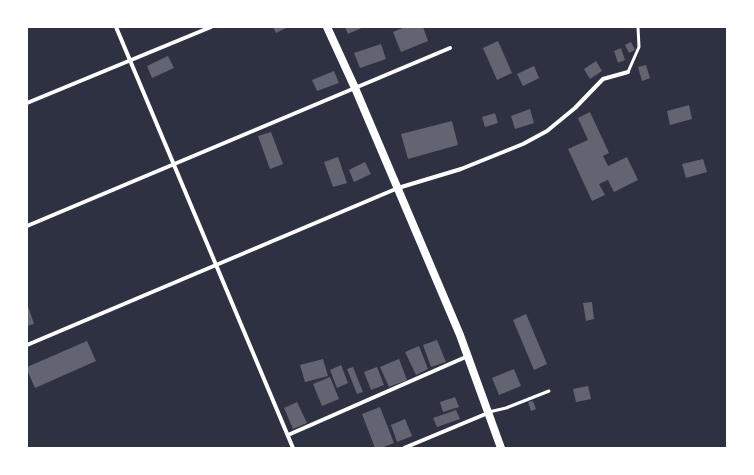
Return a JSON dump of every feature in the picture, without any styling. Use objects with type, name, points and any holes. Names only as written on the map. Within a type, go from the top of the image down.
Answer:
[{"type":"main road","points":[[327,27],[355,88],[444,298],[468,356],[502,448]]},
{"type":"street","points":[[116,27],[215,266],[293,448]]},
{"type":"street","points":[[27,103],[211,27]]},
{"type":"street","points":[[27,226],[450,48]]},
{"type":"street","points":[[27,345],[398,188],[461,169],[523,144],[547,131],[603,79],[628,72]]},
{"type":"street","points":[[288,435],[468,356]]},
{"type":"street","points":[[404,448],[489,412]]},
{"type":"lane","points":[[628,72],[639,47],[638,27]]},
{"type":"lane","points":[[489,412],[506,408],[549,391]]},
{"type":"building","points":[[273,27],[288,27],[276,33]]},
{"type":"building","points":[[345,27],[364,27],[348,34]]},
{"type":"building","points":[[405,27],[423,27],[428,41],[401,52],[393,32]]},
{"type":"building","points":[[498,41],[512,73],[497,80],[483,48]]},
{"type":"building","points":[[631,42],[635,50],[629,53],[625,45]]},
{"type":"building","points":[[381,44],[386,59],[360,68],[354,53]]},
{"type":"building","points":[[621,48],[625,60],[618,63],[614,51]]},
{"type":"building","points":[[168,56],[174,68],[152,78],[147,66]]},
{"type":"building","points":[[596,61],[602,71],[590,79],[584,69]]},
{"type":"building","points":[[646,65],[650,78],[642,81],[638,67]]},
{"type":"building","points":[[534,66],[539,78],[523,86],[517,74]]},
{"type":"building","points":[[334,71],[339,83],[317,91],[312,80]]},
{"type":"building","points":[[689,105],[692,119],[670,125],[667,111]]},
{"type":"building","points":[[530,109],[534,123],[515,129],[511,116]]},
{"type":"building","points":[[590,112],[609,153],[603,156],[608,166],[627,157],[638,180],[614,192],[608,180],[599,184],[605,195],[592,201],[568,149],[588,140],[578,118]]},
{"type":"building","points":[[495,113],[498,123],[485,127],[482,117]]},
{"type":"building","points":[[452,121],[458,145],[408,159],[401,134]]},
{"type":"building","points":[[271,132],[283,164],[270,169],[258,136]]},
{"type":"building","points":[[338,157],[347,183],[333,187],[324,162]]},
{"type":"building","points":[[703,159],[707,172],[686,178],[682,164]]},
{"type":"building","points":[[365,162],[371,174],[354,182],[349,170]]},
{"type":"building","points":[[592,302],[594,319],[586,321],[583,303]]},
{"type":"building","points":[[27,303],[34,324],[27,326]]},
{"type":"building","points":[[526,314],[547,364],[534,370],[513,320]]},
{"type":"building","points":[[437,340],[446,362],[431,367],[423,345]]},
{"type":"building","points":[[87,341],[96,361],[35,388],[27,367]]},
{"type":"building","points":[[419,346],[428,369],[416,375],[405,352]]},
{"type":"building","points":[[323,359],[328,376],[305,382],[300,365]]},
{"type":"building","points":[[399,359],[407,380],[389,387],[380,367]]},
{"type":"building","points":[[341,365],[348,383],[337,388],[330,370]]},
{"type":"building","points":[[353,367],[363,392],[357,394],[347,369]]},
{"type":"building","points":[[377,367],[384,385],[371,390],[364,372]]},
{"type":"building","points":[[514,369],[521,386],[499,395],[492,378]]},
{"type":"building","points":[[330,377],[339,399],[322,406],[313,384]]},
{"type":"building","points":[[588,386],[591,399],[576,402],[573,389]]},
{"type":"building","points":[[455,397],[459,407],[443,412],[440,402]]},
{"type":"building","points":[[533,401],[536,409],[531,411],[528,402]]},
{"type":"building","points":[[297,402],[307,423],[293,429],[284,408]]},
{"type":"building","points":[[380,407],[394,443],[381,448],[375,448],[362,414]]},
{"type":"building","points":[[456,410],[460,419],[437,427],[433,418]]},
{"type":"building","points":[[405,419],[412,436],[397,442],[391,425]]}]
